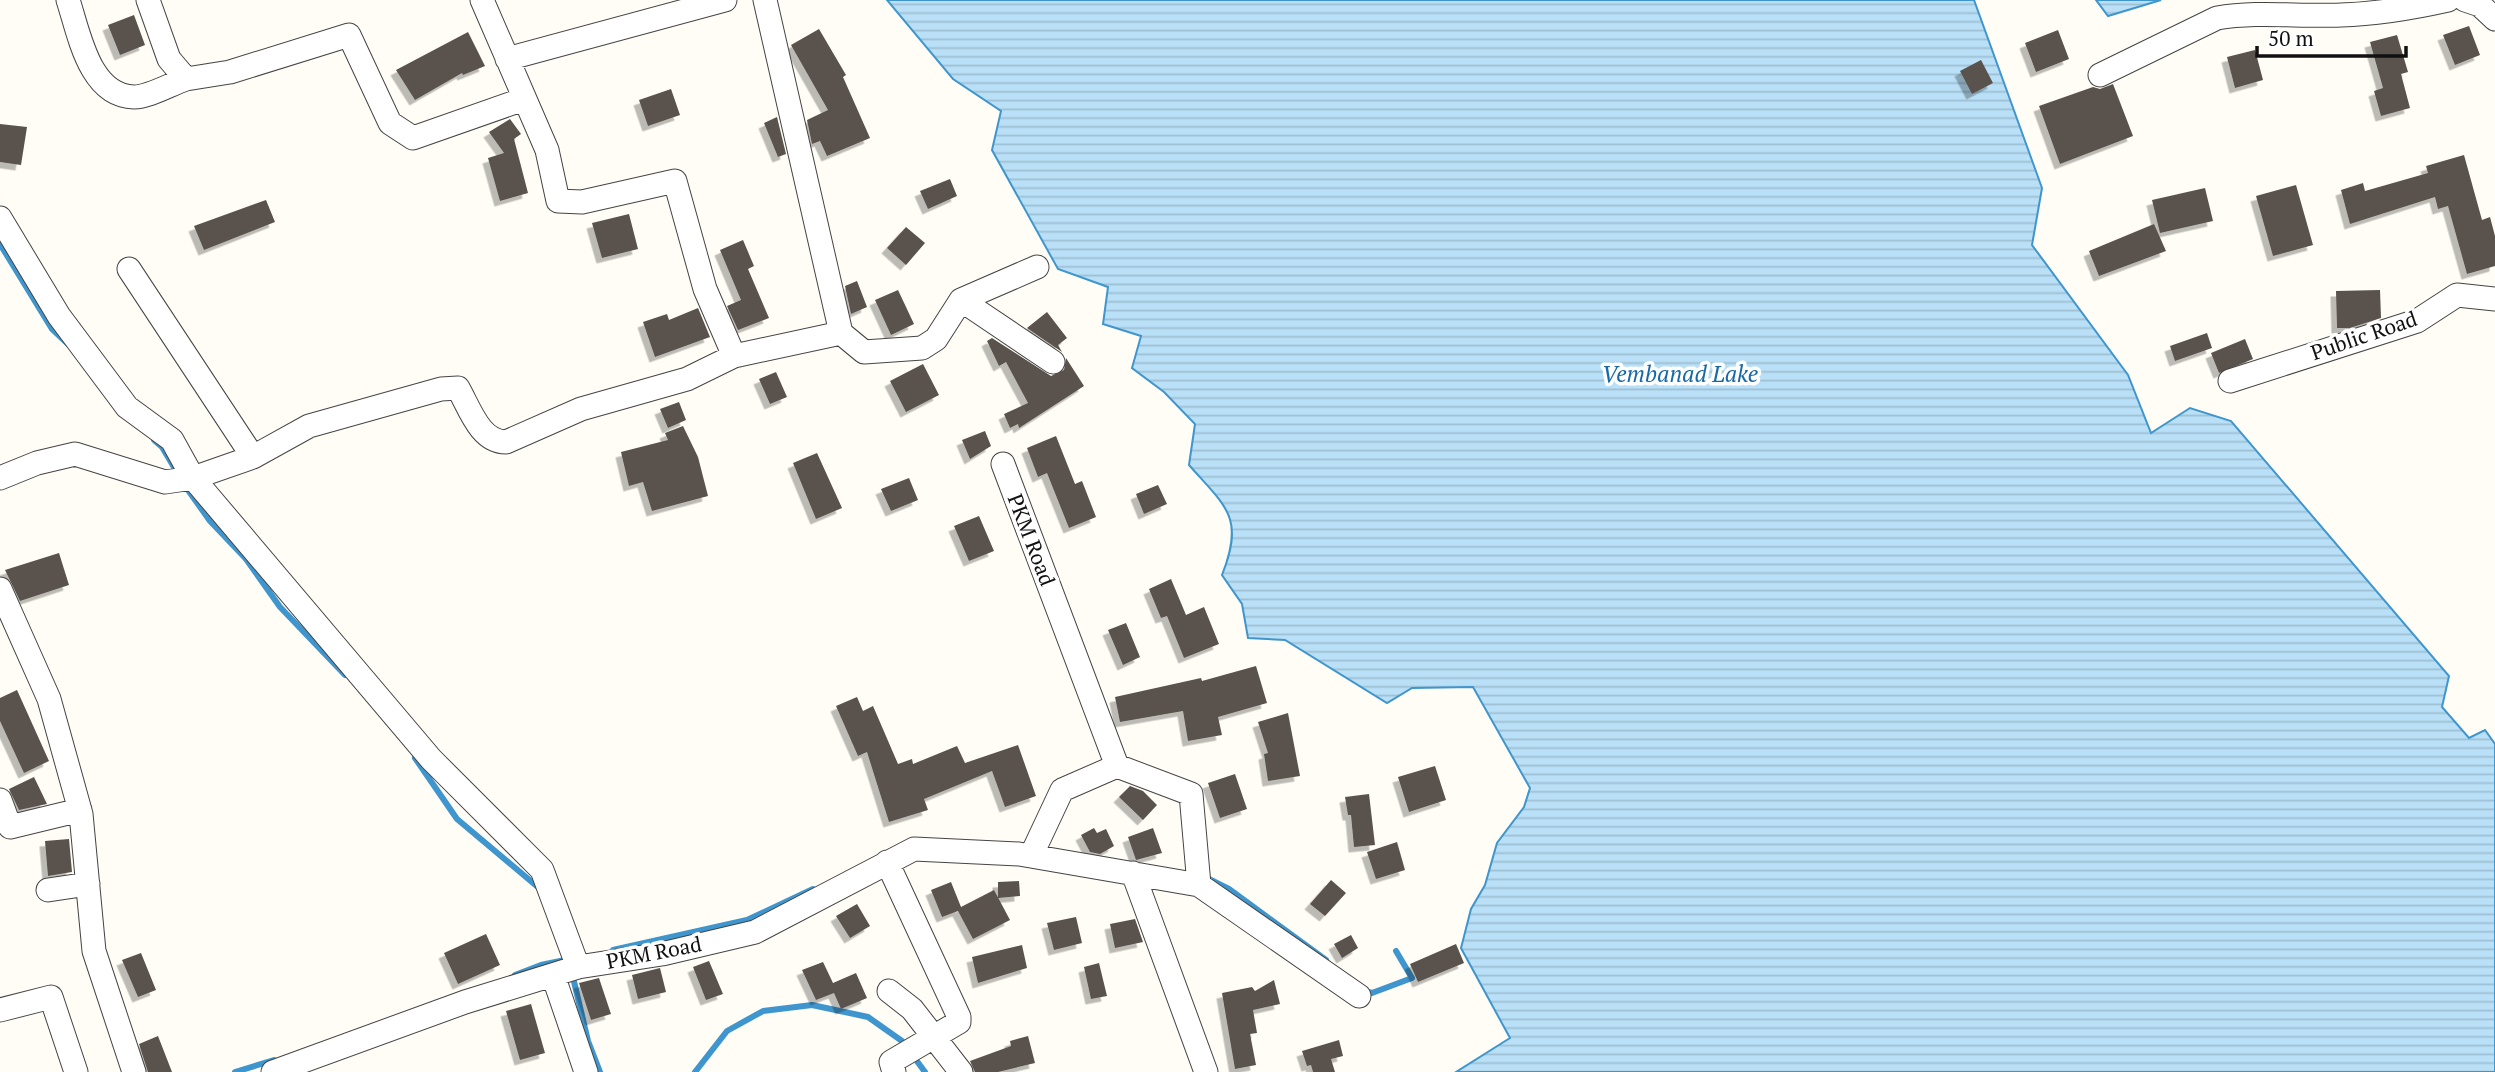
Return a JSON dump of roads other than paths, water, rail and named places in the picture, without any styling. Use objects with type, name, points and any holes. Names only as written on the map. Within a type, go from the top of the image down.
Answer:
[{"type":"street","points":[[68,0],[93,72],[115,91],[135,97],[186,79],[230,72],[349,35],[390,123],[413,138],[524,99]]},
{"type":"street","points":[[148,0],[169,59],[186,79]]},
{"type":"street","points":[[482,0],[547,150],[558,201],[582,202],[675,181],[705,289],[734,356]]},
{"type":"street","points":[[507,59],[725,0]]},
{"type":"street","points":[[765,0],[841,333],[864,352],[922,348],[936,339],[961,300],[1037,267]]},
{"type":"street","points":[[2100,75],[2217,18],[2238,15],[2340,15],[2399,11],[2448,0]]},
{"type":"street","points":[[2465,0],[2480,5],[2495,19]]},
{"type":"street","points":[[0,218],[59,316],[127,407],[172,440],[192,478],[431,759],[542,870],[578,967]]},
{"type":"street","points":[[129,270],[253,457]]},
{"type":"street","name":"Public Road","points":[[2230,381],[2417,321],[2457,295],[2495,299]]},
{"type":"street","points":[[961,300],[1053,362]]},
{"type":"street","points":[[0,478],[37,463],[75,454],[165,482],[192,478],[253,457],[309,426],[442,389],[458,388],[485,435],[494,442],[506,442],[581,409],[687,379],[734,356],[841,333]]},
{"type":"street","name":"PKM Road","points":[[1003,464],[1117,766]]},
{"type":"street","points":[[0,589],[49,699],[80,810],[94,951],[134,1072]]},
{"type":"street","points":[[1031,856],[1062,790],[1117,766],[1191,794],[1199,885]]},
{"type":"street","points":[[0,800],[10,827],[80,810]]},
{"type":"street","name":"PKM Road","points":[[273,1072],[465,1002],[578,967],[662,954],[755,932],[887,862],[923,846],[1031,856],[1199,885],[1359,996]]},
{"type":"street","points":[[887,862],[959,1017],[959,1022],[891,1062],[894,1072]]},
{"type":"street","points":[[1133,873],[1206,1072]]},
{"type":"street","points":[[48,890],[88,884]]},
{"type":"street","points":[[552,975],[586,1072]]},
{"type":"street","points":[[889,990],[912,1009],[961,1072]]},
{"type":"street","points":[[0,1010],[51,998],[76,1072]]},
{"type":"water","name":"Vembanad Lake","points":[[887,0],[1974,0],[2042,188],[2032,245],[2128,375],[2151,433],[2190,408],[2231,421],[2449,676],[2442,707],[2469,738],[2485,730],[2495,744],[2495,1072],[1456,1072],[1510,1038],[1461,948],[1471,909],[1485,885],[1497,843],[1524,807],[1530,788],[1473,687],[1412,688],[1387,703],[1285,640],[1248,638],[1242,604],[1222,575],[1232,539],[1228,514],[1222,503],[1189,465],[1195,424],[1164,392],[1132,368],[1141,336],[1103,324],[1108,287],[1058,269],[992,150],[1001,111],[953,79]]},
{"type":"water","points":[[2096,0],[2161,0],[2108,16]]},
{"type":"waterway","points":[[0,244],[52,329],[68,344]]},
{"type":"waterway","points":[[154,440],[162,447],[178,474]]},
{"type":"waterway","points":[[183,483],[210,521],[246,559],[280,607],[345,675]]},
{"type":"waterway","points":[[415,758],[457,819],[539,888]]},
{"type":"waterway","points":[[1207,878],[1229,889],[1326,960]]},
{"type":"waterway","points":[[613,950],[747,920],[813,889]]},
{"type":"waterway","points":[[1365,991],[1372,993],[1412,978],[1396,951]]},
{"type":"waterway","points":[[515,975],[541,965],[565,960]]},
{"type":"waterway","points":[[572,973],[588,1041],[600,1072]]},
{"type":"waterway","points":[[695,1072],[727,1031],[763,1011],[812,1005],[868,1017],[902,1041],[925,1072]]},
{"type":"waterway","points":[[235,1072],[274,1060]]}]
